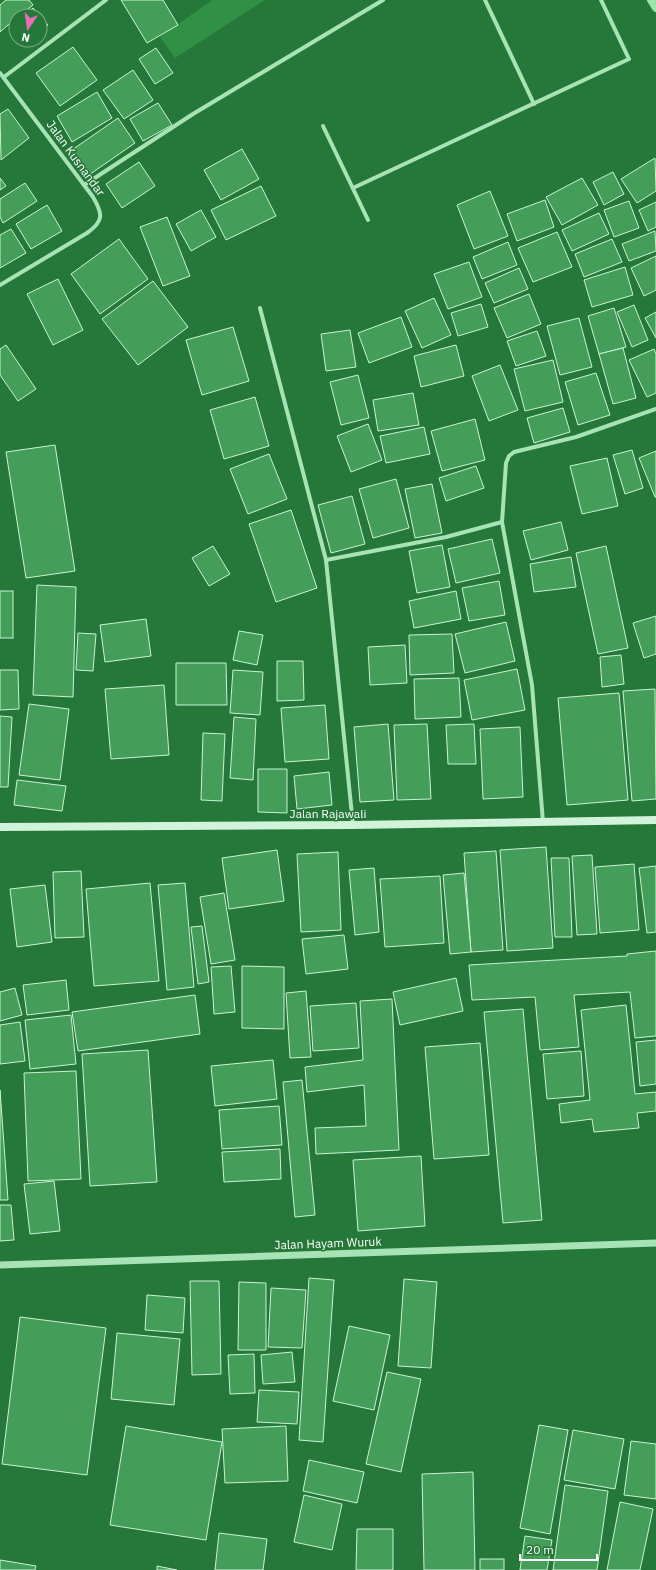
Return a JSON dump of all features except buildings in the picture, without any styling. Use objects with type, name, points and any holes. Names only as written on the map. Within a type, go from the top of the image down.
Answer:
[{"type":"main road","name":"Jalan Rajawali","points":[[0,827],[353,825],[656,820]]},
{"type":"street","points":[[4,77],[106,0]]},
{"type":"street","points":[[84,185],[193,114],[383,0]]},
{"type":"street","points":[[485,0],[534,104]]},
{"type":"street","points":[[353,188],[630,60],[601,0]]},
{"type":"street","name":"Jalan Kusnandar","points":[[0,73],[84,185],[99,207],[101,214],[100,220],[95,227],[0,285]]},
{"type":"street","points":[[323,126],[368,220]]},
{"type":"street","points":[[260,308],[326,560],[353,825]]},
{"type":"street","points":[[543,822],[532,685],[502,522],[506,463],[509,456],[514,452],[576,437],[656,409]]},
{"type":"street","points":[[326,560],[446,537],[502,522]]},
{"type":"street","name":"Jalan Hayam Wuruk","points":[[0,1265],[656,1243]]},
{"type":"green space","points":[[212,0],[265,0],[175,58],[160,37]]},
{"type":"waterway","points":[[651,0],[656,8]]}]
